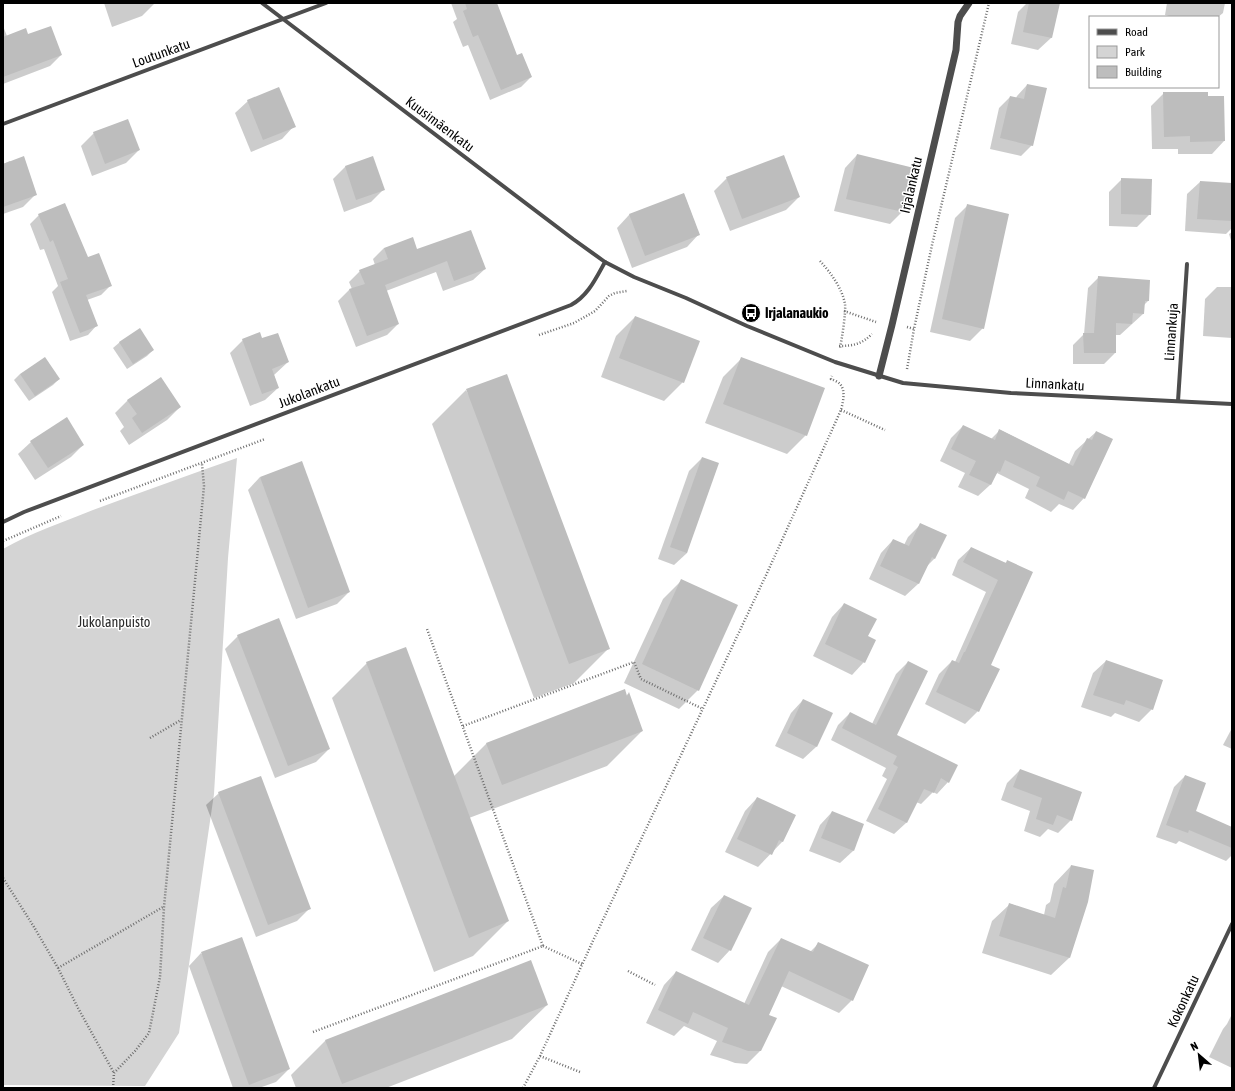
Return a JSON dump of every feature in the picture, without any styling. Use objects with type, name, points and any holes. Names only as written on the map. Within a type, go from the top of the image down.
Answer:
[{"type":"street","name":"Kuusimäenkatu","points":[[262,3],[605,262]]},
{"type":"street","name":"Loutunkatu","points":[[3,124],[326,3]]},
{"type":"street","name":"Irjalankatu","points":[[878,376],[892,325],[956,50],[958,22],[960,16],[969,3]]},
{"type":"street","points":[[605,262],[634,277],[686,298],[747,326],[835,362],[878,376]]},
{"type":"street","name":"Jukolankatu","points":[[3,522],[24,512],[571,305],[577,302],[586,293],[605,262]]},
{"type":"street","name":"Linnankuja","points":[[1178,401],[1187,264]]},
{"type":"street","name":"Linnankatu","points":[[878,376],[903,383],[1011,393],[1232,404]]},
{"type":"street","name":"Kokonkatu","points":[[1154,1088],[1232,924]]},
{"type":"path","points":[[903,383],[908,366],[914,329],[932,245],[990,3]]},
{"type":"path","points":[[523,1088],[540,1056],[582,964],[768,572],[841,410],[844,399],[843,391],[840,384],[831,379],[845,304],[838,286],[820,261]]},
{"type":"path","points":[[844,311],[878,322],[876,327]]},
{"type":"path","points":[[892,325],[914,329]]},
{"type":"path","points":[[838,346],[858,344],[874,332]]},
{"type":"path","points":[[841,410],[885,430]]},
{"type":"path","points":[[114,1073],[135,1051],[149,1033],[160,977],[164,907],[204,486],[202,464]]},
{"type":"path","points":[[427,629],[543,946],[582,964]]},
{"type":"path","points":[[463,726],[634,662],[641,679],[703,709]]},
{"type":"path","points":[[150,738],[182,720]]},
{"type":"path","points":[[3,878],[58,968],[114,1073],[113,1088]]},
{"type":"path","points":[[58,968],[164,907]]},
{"type":"path","points":[[313,1032],[543,946]]},
{"type":"path","points":[[628,971],[656,985]]},
{"type":"path","points":[[540,1056],[580,1072]]},
{"type":"green space","name":"Jukolanpuisto","points":[[237,458],[228,558],[214,794],[179,1033],[145,1086],[3,1085],[3,549],[36,533],[93,510]]},
{"type":"building","points":[[465,3],[497,3],[517,55],[522,53],[532,77],[501,90],[478,35],[473,37],[463,11],[467,9]]},
{"type":"building","points":[[1029,3],[1060,3],[1052,38],[1023,32]]},
{"type":"building","points":[[51,26],[62,55],[3,77],[3,37],[26,28],[28,34]]},
{"type":"building","points":[[1027,84],[1047,88],[1033,146],[1000,138],[1010,96],[1024,99]]},
{"type":"building","points":[[279,87],[296,127],[263,140],[247,100]]},
{"type":"building","points":[[1163,92],[1208,92],[1208,96],[1224,96],[1225,141],[1190,142],[1190,136],[1164,137]]},
{"type":"building","points":[[128,119],[140,150],[105,164],[93,132]]},
{"type":"building","points":[[857,154],[914,168],[903,212],[846,199]]},
{"type":"building","points":[[784,155],[800,197],[742,219],[726,177]]},
{"type":"building","points":[[24,156],[37,195],[3,207],[3,164]]},
{"type":"building","points":[[373,156],[385,190],[356,200],[345,166]]},
{"type":"building","points":[[1121,178],[1152,179],[1151,215],[1121,214]]},
{"type":"building","points":[[1200,181],[1232,183],[1232,221],[1197,219]]},
{"type":"building","points":[[684,193],[700,235],[645,256],[629,214]]},
{"type":"building","points":[[65,203],[88,257],[99,253],[112,286],[86,295],[98,326],[80,333],[60,282],[68,279],[53,240],[50,242],[38,214]]},
{"type":"building","points":[[967,204],[1009,214],[984,329],[942,319]]},
{"type":"building","points":[[471,230],[486,269],[454,281],[447,261],[385,285],[399,324],[367,336],[349,289],[365,284],[359,270],[388,259],[384,248],[413,237],[417,249]]},
{"type":"building","points":[[1098,276],[1150,280],[1149,301],[1145,301],[1144,314],[1133,313],[1132,324],[1116,323],[1116,353],[1084,353],[1083,333],[1094,333]]},
{"type":"building","points":[[635,316],[700,341],[684,383],[619,358]]},
{"type":"building","points":[[140,328],[154,350],[133,364],[119,342]]},
{"type":"building","points":[[260,332],[262,338],[278,333],[289,362],[272,369],[279,388],[262,394],[242,339]]},
{"type":"building","points":[[45,357],[60,379],[35,396],[20,374]]},
{"type":"building","points":[[741,357],[825,388],[807,436],[723,404]]},
{"type":"building","points":[[507,374],[610,649],[569,664],[466,389]]},
{"type":"building","points":[[161,377],[181,407],[142,433],[132,418],[137,414],[127,400]]},
{"type":"building","points":[[67,417],[84,445],[48,468],[30,441]]},
{"type":"building","points":[[963,425],[995,440],[999,429],[1073,466],[1087,438],[1092,440],[1096,431],[1113,439],[1085,499],[1068,491],[1064,500],[1036,486],[1040,477],[1005,460],[1000,472],[998,471],[991,485],[969,475],[976,461],[951,449]]},
{"type":"building","points":[[702,457],[719,463],[687,553],[670,547]]},
{"type":"building","points":[[302,461],[350,592],[308,608],[260,477]]},
{"type":"building","points":[[920,523],[947,535],[935,559],[932,557],[919,584],[880,566],[893,539],[909,546]]},
{"type":"building","points":[[971,547],[1006,563],[1007,560],[1033,572],[991,665],[1000,669],[979,712],[936,692],[952,660],[959,663],[998,580],[963,562]]},
{"type":"building","points":[[681,579],[738,605],[699,691],[642,664]]},
{"type":"building","points":[[844,603],[877,619],[868,636],[876,640],[865,663],[825,644]]},
{"type":"building","points":[[279,618],[330,749],[288,766],[237,635]]},
{"type":"building","points":[[406,647],[509,921],[469,938],[366,662]]},
{"type":"building","points":[[1106,660],[1163,680],[1153,710],[1126,700],[1124,705],[1093,695]]},
{"type":"building","points":[[908,661],[928,671],[897,735],[958,765],[949,783],[941,778],[934,793],[924,789],[907,823],[878,809],[898,767],[893,764],[897,756],[842,728],[850,712],[876,725]]},
{"type":"building","points":[[625,689],[627,696],[629,692],[643,731],[502,785],[486,743]]},
{"type":"building","points":[[803,699],[833,713],[817,747],[787,733]]},
{"type":"building","points":[[1020,769],[1082,792],[1072,821],[1057,815],[1053,825],[1036,819],[1042,798],[1013,787]]},
{"type":"building","points":[[1185,775],[1206,783],[1196,811],[1232,827],[1232,848],[1189,830],[1188,833],[1166,825]]},
{"type":"building","points":[[261,776],[311,909],[268,925],[218,792]]},
{"type":"building","points":[[757,797],[796,815],[783,842],[779,840],[772,855],[737,839]]},
{"type":"building","points":[[832,811],[864,824],[854,851],[821,838]]},
{"type":"building","points":[[1071,865],[1094,870],[1088,902],[1070,958],[999,936],[1009,903],[1055,918],[1063,887],[1066,888]]},
{"type":"building","points":[[724,895],[752,908],[731,951],[703,938]]},
{"type":"building","points":[[242,937],[290,1069],[249,1085],[201,952]]},
{"type":"building","points":[[781,938],[813,952],[818,942],[869,965],[853,1001],[789,971],[769,1015],[777,1018],[761,1051],[748,1051],[722,1042],[728,1028],[693,1012],[688,1024],[658,1010],[676,971],[749,1005]]},
{"type":"building","points":[[531,960],[548,1005],[342,1084],[325,1040]]},
{"type":"place","name":"Irjalanaukio","points":[[751,313]]}]
